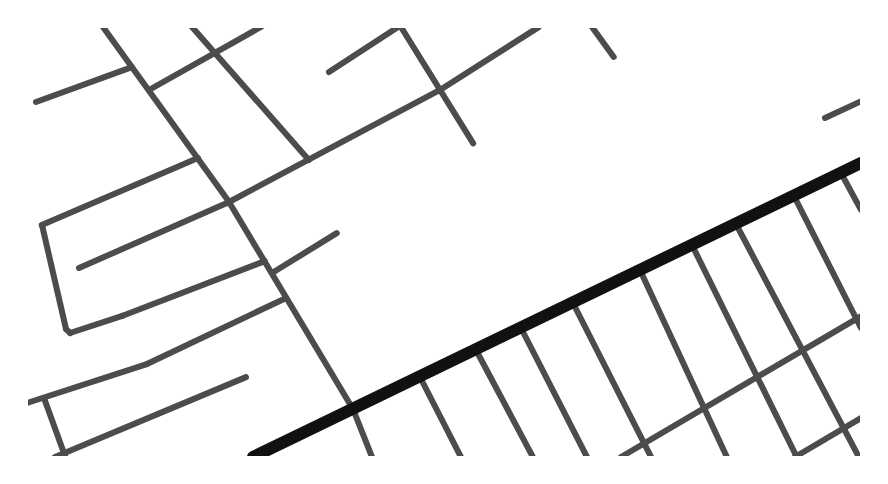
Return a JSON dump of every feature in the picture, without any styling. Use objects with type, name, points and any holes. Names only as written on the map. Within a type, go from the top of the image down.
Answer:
[{"type":"highway","points":[[253,457],[861,163]]},
{"type":"street","points":[[192,27],[217,52],[309,160]]},
{"type":"street","points":[[149,90],[261,27]]},
{"type":"street","points":[[328,72],[399,27],[473,143]]},
{"type":"street","points":[[79,268],[230,202],[440,90],[539,27]]},
{"type":"street","points":[[592,27],[614,57]]},
{"type":"street","points":[[107,28],[132,67],[230,202],[353,409],[372,457]]},
{"type":"street","points":[[36,102],[132,67]]},
{"type":"street","points":[[825,118],[861,101]]},
{"type":"street","points":[[198,158],[42,225],[66,328],[70,333],[122,316],[265,261]]},
{"type":"street","points":[[841,173],[861,210]]},
{"type":"street","points":[[794,196],[858,317],[861,328]]},
{"type":"street","points":[[736,224],[859,457]]},
{"type":"street","points":[[272,273],[337,233]]},
{"type":"street","points":[[692,245],[796,457],[861,418]]},
{"type":"street","points":[[640,270],[727,457]]},
{"type":"street","points":[[27,403],[196,344],[286,298]]},
{"type":"street","points":[[573,303],[651,457]]},
{"type":"street","points":[[621,457],[705,410],[858,317]]},
{"type":"street","points":[[521,328],[587,457]]},
{"type":"street","points":[[476,350],[533,457]]},
{"type":"street","points":[[55,457],[64,456],[246,377]]},
{"type":"street","points":[[420,377],[461,457]]},
{"type":"street","points":[[44,398],[64,456]]}]
